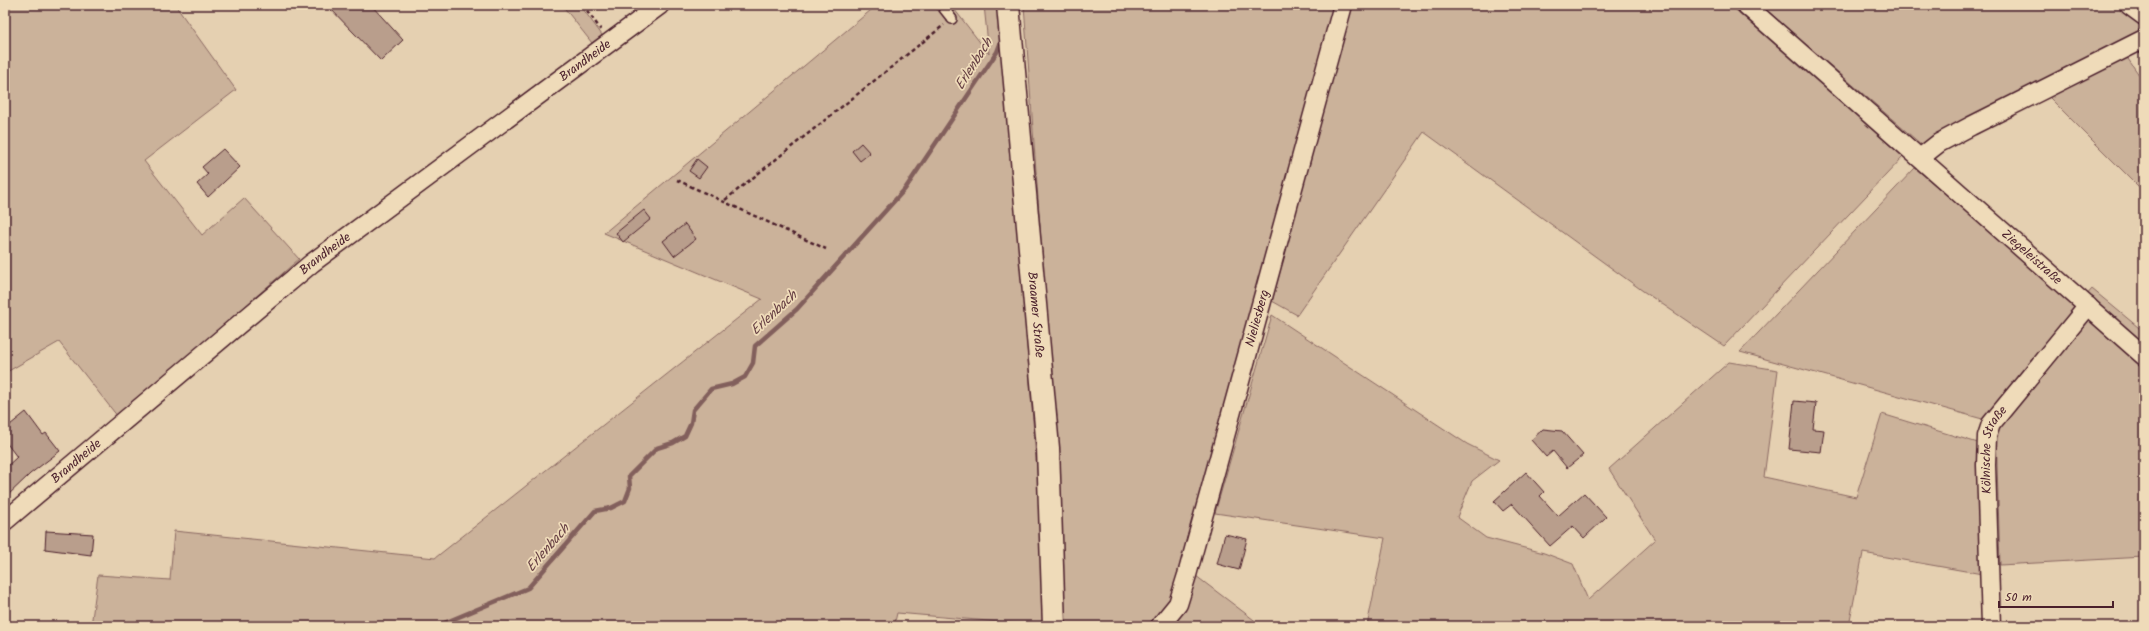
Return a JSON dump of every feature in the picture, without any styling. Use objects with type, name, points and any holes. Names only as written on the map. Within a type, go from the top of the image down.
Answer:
[{"type":"street","name":"Brandheide","points":[[5,522],[312,263],[660,5]]},
{"type":"street","name":"Braamer Straße","points":[[1008,5],[1048,448],[1054,626]]},
{"type":"street","name":"Nieliesberg","points":[[1160,626],[1178,604],[1187,575],[1343,5]]},
{"type":"street","name":"Ziegeleistraße","points":[[1746,5],[2144,356]]},
{"type":"street","points":[[2129,5],[2144,16]]},
{"type":"street","points":[[1920,158],[1939,143],[2144,40]]},
{"type":"street","name":"Kölnische Straße","points":[[1991,626],[1986,465],[1987,436],[1991,424],[2088,306]]},
{"type":"lane","points":[[942,5],[952,19]]},
{"type":"path","points":[[583,5],[610,42]]},
{"type":"path","points":[[725,200],[952,19]]},
{"type":"path","points":[[678,180],[725,200],[826,249]]},
{"type":"shaded area","points":[[11,5],[175,5],[236,90],[144,161],[202,235],[244,198],[299,259],[118,417],[59,342],[5,373],[5,9]]},
{"type":"shaded area","points":[[562,5],[580,5],[602,35],[592,43]]},
{"type":"shaded area","points":[[877,5],[951,5],[989,54],[984,5],[1000,5],[1040,509],[1045,626],[897,613],[894,626],[91,626],[98,575],[170,580],[174,531],[435,558],[762,299],[604,233]]},
{"type":"shaded area","points":[[1024,5],[1730,5],[1903,157],[1724,346],[1643,291],[1424,132],[1297,315],[1272,301],[1325,106],[1174,602],[1154,626],[1063,626],[1056,447]]},
{"type":"shaded area","points":[[1761,5],[2120,5],[2144,24],[2144,32],[1923,146]]},
{"type":"shaded area","points":[[2126,56],[2144,82],[2144,192],[2046,94]]},
{"type":"shaded area","points":[[1915,168],[2077,306],[2092,289],[2144,332],[2144,557],[2000,565],[1996,428],[1986,420],[1740,352]]},
{"type":"shaded area","points":[[1272,315],[1467,444],[1499,460],[1472,481],[1457,517],[1486,538],[1544,553],[1573,564],[1588,600],[1655,540],[1609,469],[1729,362],[1778,370],[1764,477],[1856,497],[1882,414],[1978,443],[1988,575],[1863,553],[1849,626],[1367,626],[1385,538],[1215,513]]},
{"type":"shaded area","points":[[1196,576],[1262,626],[1168,626],[1183,607]]},
{"type":"building","points":[[327,5],[371,5],[403,40],[381,61]]},
{"type":"building","points":[[861,143],[870,153],[860,161],[852,151]]},
{"type":"building","points":[[223,149],[240,167],[208,197],[197,184],[208,174],[202,167]]},
{"type":"building","points":[[697,159],[707,167],[699,178],[689,171]]},
{"type":"building","points":[[644,210],[651,219],[623,242],[616,233]]},
{"type":"building","points":[[685,224],[696,239],[674,256],[663,241]]},
{"type":"building","points":[[1794,401],[1816,403],[1813,429],[1824,430],[1821,452],[1789,449]]},
{"type":"building","points":[[26,412],[43,435],[46,433],[60,451],[30,474],[5,498],[5,468],[17,457],[5,441],[5,429]]},
{"type":"building","points":[[1543,429],[1562,431],[1583,455],[1567,468],[1553,451],[1546,457],[1531,440]]},
{"type":"building","points":[[1526,472],[1544,492],[1540,496],[1558,516],[1584,493],[1606,517],[1584,538],[1573,526],[1550,546],[1512,504],[1503,511],[1494,501]]},
{"type":"building","points":[[46,531],[93,534],[91,555],[45,549]]},
{"type":"building","points":[[1225,534],[1247,539],[1239,570],[1217,564]]},
{"type":"waterway","name":"Erlenbach","points":[[437,626],[528,588],[595,511],[611,508],[625,501],[630,488],[629,476],[657,448],[673,443],[685,436],[691,423],[693,410],[711,389],[732,384],[745,377],[753,363],[755,346],[797,309],[905,189],[997,52],[1002,39]]}]
